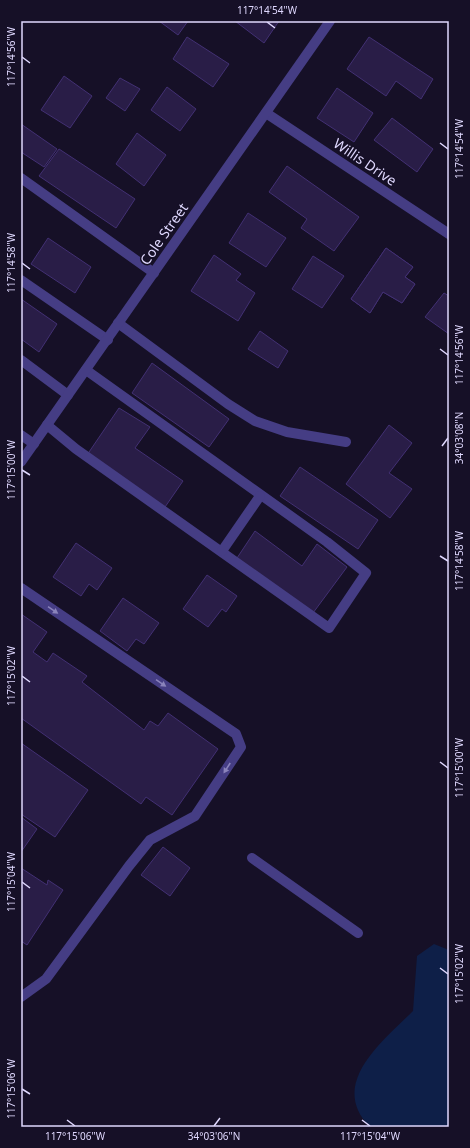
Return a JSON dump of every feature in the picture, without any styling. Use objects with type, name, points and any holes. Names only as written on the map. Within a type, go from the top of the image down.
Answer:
[{"type":"street","name":"Cole Street","points":[[21,462],[108,340],[118,323],[330,21]]},
{"type":"street","name":"Willis Drive","points":[[266,113],[449,234]]},
{"type":"street","points":[[21,178],[154,273]]},
{"type":"street","points":[[21,280],[108,340]]},
{"type":"street","points":[[118,323],[228,404],[255,422],[287,432],[346,442]]},
{"type":"street","points":[[21,360],[68,395]]},
{"type":"street","points":[[47,425],[76,449],[329,628],[366,573],[327,542],[260,496],[86,370]]},
{"type":"street","points":[[21,435],[34,444]]},
{"type":"street","points":[[222,551],[260,496]]},
{"type":"street","points":[[21,588],[236,734],[241,747],[195,816],[150,840],[129,866],[46,979],[21,997]]},
{"type":"street","points":[[252,858],[358,934]]},
{"type":"water","points":[[434,944],[449,950],[449,1127],[370,1127],[358,1111],[354,1095],[357,1079],[364,1064],[375,1049],[413,1011],[417,956]]},
{"type":"building","points":[[159,21],[188,21],[178,35]]},
{"type":"building","points":[[235,21],[279,21],[264,43]]},
{"type":"building","points":[[187,37],[229,64],[213,87],[173,59]]},
{"type":"building","points":[[369,37],[433,79],[421,99],[396,81],[386,96],[347,69]]},
{"type":"building","points":[[64,76],[92,96],[70,128],[41,110]]},
{"type":"building","points":[[120,78],[140,89],[125,111],[106,98]]},
{"type":"building","points":[[167,87],[196,109],[180,131],[151,110]]},
{"type":"building","points":[[337,88],[373,113],[354,142],[317,118]]},
{"type":"building","points":[[392,118],[433,149],[417,172],[374,140]]},
{"type":"building","points":[[21,124],[57,149],[44,167],[21,152]]},
{"type":"building","points":[[137,133],[166,155],[144,186],[116,164]]},
{"type":"building","points":[[59,149],[135,199],[116,228],[39,176]]},
{"type":"building","points":[[287,166],[359,217],[334,251],[301,228],[307,219],[269,192]]},
{"type":"building","points":[[248,213],[286,238],[266,267],[229,243]]},
{"type":"building","points":[[48,238],[91,267],[75,293],[31,264]]},
{"type":"building","points":[[386,248],[413,267],[405,277],[415,284],[402,303],[383,292],[370,313],[351,299]]},
{"type":"building","points":[[386,248],[413,267],[405,277],[415,284],[402,303],[383,292],[370,313],[351,299]]},
{"type":"building","points":[[214,255],[241,274],[236,280],[255,293],[238,321],[191,291]]},
{"type":"building","points":[[313,256],[344,276],[322,308],[292,289]]},
{"type":"building","points":[[444,293],[449,296],[449,334],[425,317]]},
{"type":"building","points":[[21,299],[57,324],[39,352],[21,339]]},
{"type":"building","points":[[260,331],[288,351],[278,368],[248,349]]},
{"type":"building","points":[[152,363],[229,419],[209,447],[132,393]]},
{"type":"building","points":[[119,408],[150,427],[135,448],[183,481],[165,507],[87,455]]},
{"type":"building","points":[[389,425],[412,443],[389,473],[412,489],[390,518],[346,484]]},
{"type":"building","points":[[300,467],[378,520],[358,549],[280,496]]},
{"type":"building","points":[[255,531],[302,566],[317,544],[347,567],[313,613],[237,558]]},
{"type":"building","points":[[76,543],[112,568],[97,590],[89,584],[81,596],[53,577]]},
{"type":"building","points":[[207,575],[237,596],[226,612],[222,609],[208,627],[183,609]]},
{"type":"building","points":[[123,598],[159,623],[144,644],[136,639],[127,651],[100,631]]},
{"type":"building","points":[[21,614],[47,632],[33,652],[47,662],[53,653],[87,676],[82,682],[144,730],[150,721],[158,726],[168,713],[218,749],[172,815],[146,797],[141,804],[21,718]]},
{"type":"building","points":[[21,743],[88,790],[55,837],[21,814]]},
{"type":"building","points":[[21,817],[37,829],[21,852]]},
{"type":"building","points":[[163,847],[190,868],[170,896],[141,875]]},
{"type":"building","points":[[21,868],[47,885],[48,880],[63,890],[27,945],[21,941]]}]
